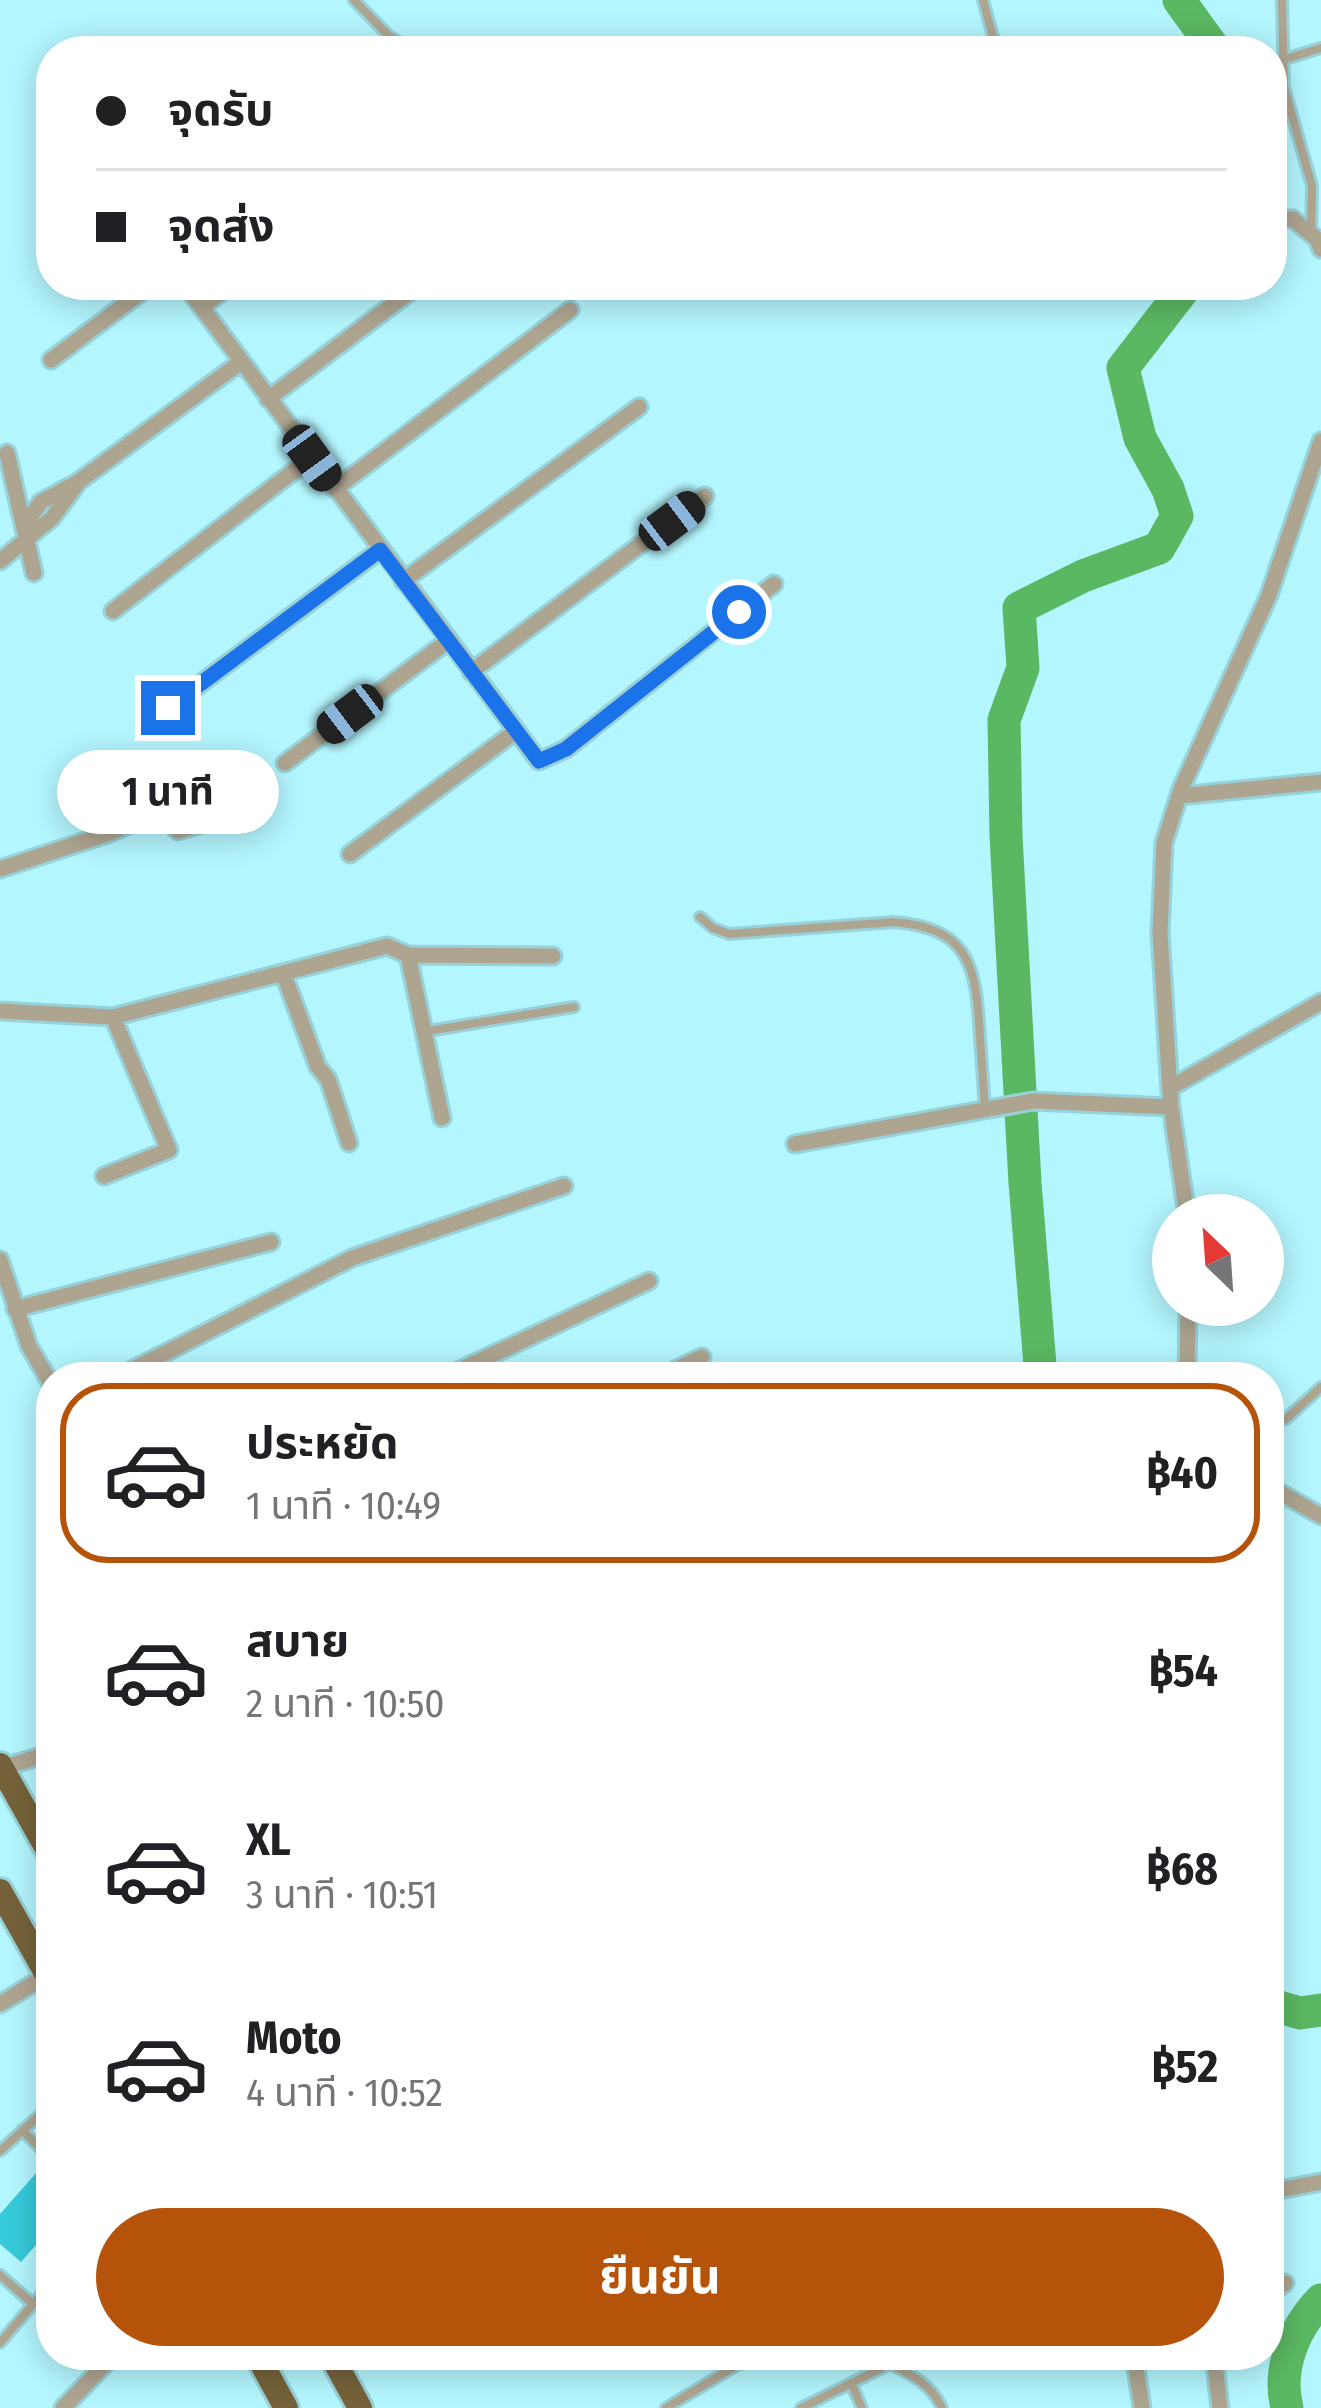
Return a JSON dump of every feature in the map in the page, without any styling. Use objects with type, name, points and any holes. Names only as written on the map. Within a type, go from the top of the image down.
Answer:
[{"type":"highway","points":[[1,1766],[36,1829]]},
{"type":"highway","points":[[0,1891],[36,1956]]},
{"type":"highway","points":[[265,2370],[286,2408]]},
{"type":"highway","points":[[339,2370],[360,2408]]},
{"type":"street","points":[[1287,219],[1293,219],[1316,241]]},
{"type":"street","points":[[51,360],[131,300]]},
{"type":"street","points":[[197,300],[539,761],[566,749],[774,584]]},
{"type":"street","points":[[202,307],[211,300]]},
{"type":"street","points":[[268,399],[399,300]]},
{"type":"street","points":[[335,489],[570,310]]},
{"type":"street","points":[[0,562],[26,538],[28,520],[41,502],[78,482],[242,362]]},
{"type":"street","points":[[403,581],[639,407]]},
{"type":"street","points":[[1184,1194],[1171,1107],[1160,933],[1164,843],[1179,796],[1269,595],[1321,440]]},
{"type":"street","points":[[7,453],[34,573]]},
{"type":"street","points":[[113,611],[312,458]]},
{"type":"street","points":[[471,672],[705,496]]},
{"type":"street","points":[[168,708],[380,550]]},
{"type":"street","points":[[285,763],[448,641]]},
{"type":"street","points":[[350,854],[516,731]]},
{"type":"street","points":[[1179,796],[1321,782]]},
{"type":"street","points":[[0,869],[158,812],[178,831],[239,813]]},
{"type":"street","points":[[0,1011],[113,1017],[387,946],[408,955],[554,956]]},
{"type":"street","points":[[408,955],[442,1118]]},
{"type":"street","points":[[284,975],[318,1067],[328,1078],[349,1144]]},
{"type":"street","points":[[1170,1088],[1321,1002]]},
{"type":"street","points":[[104,1176],[169,1150],[113,1017]]},
{"type":"street","points":[[795,1144],[1033,1101],[1171,1107]]},
{"type":"street","points":[[147,1362],[352,1258],[564,1186]]},
{"type":"street","points":[[16,1310],[271,1242]]},
{"type":"street","points":[[0,1260],[38,1362]]},
{"type":"street","points":[[477,1362],[649,1281]]},
{"type":"street","points":[[1187,1362],[1188,1326]]},
{"type":"street","points":[[692,1362],[703,1357]]},
{"type":"street","points":[[1284,1495],[1321,1516]]},
{"type":"street","points":[[1,1766],[36,1757]]},
{"type":"street","points":[[0,2004],[36,1986]]},
{"type":"street","points":[[1284,2189],[1321,2182]]},
{"type":"street","points":[[63,2408],[100,2370]]},
{"type":"street","points":[[1136,2370],[1142,2408]]},
{"type":"street","points":[[1216,2370],[1220,2408]]},
{"type":"lane","points":[[354,0],[389,36]]},
{"type":"lane","points":[[983,0],[993,36]]},
{"type":"lane","points":[[1282,0],[1282,36]]},
{"type":"lane","points":[[1287,58],[1321,47]]},
{"type":"lane","points":[[1287,98],[1312,186],[1316,241]]},
{"type":"lane","points":[[700,917],[729,934],[894,922],[920,924],[943,934],[970,962],[977,986],[985,1109]]},
{"type":"lane","points":[[422,1032],[574,1007]]},
{"type":"lane","points":[[1284,1420],[1321,1387]]},
{"type":"lane","points":[[0,2151],[36,2117]]},
{"type":"lane","points":[[22,2129],[36,2143]]},
{"type":"lane","points":[[0,2275],[33,2304]]},
{"type":"lane","points":[[0,2343],[36,2300]]},
{"type":"lane","points":[[666,2408],[729,2370]]},
{"type":"lane","points":[[801,2408],[878,2370]]},
{"type":"lane","points":[[902,2370],[919,2378],[942,2408]]},
{"type":"lane","points":[[851,2383],[862,2408]]},
{"type":"building","points":[[36,2173],[36,2245],[21,2262],[0,2244],[0,2214]]},
{"type":"waterway","points":[[1179,0],[1205,36]]},
{"type":"waterway","points":[[1040,1362],[1025,1183],[1004,720],[1023,668],[1019,608],[1083,576],[1159,548],[1177,516],[1140,438],[1123,368],[1175,300]]},
{"type":"waterway","points":[[1284,2008],[1300,2013],[1321,2010]]},
{"type":"waterway","points":[[1287,2408],[1284,2379],[1290,2350],[1321,2300]]},
{"type":"route","points":[[168,708],[380,550],[539,761],[566,749],[739,612]]}]
